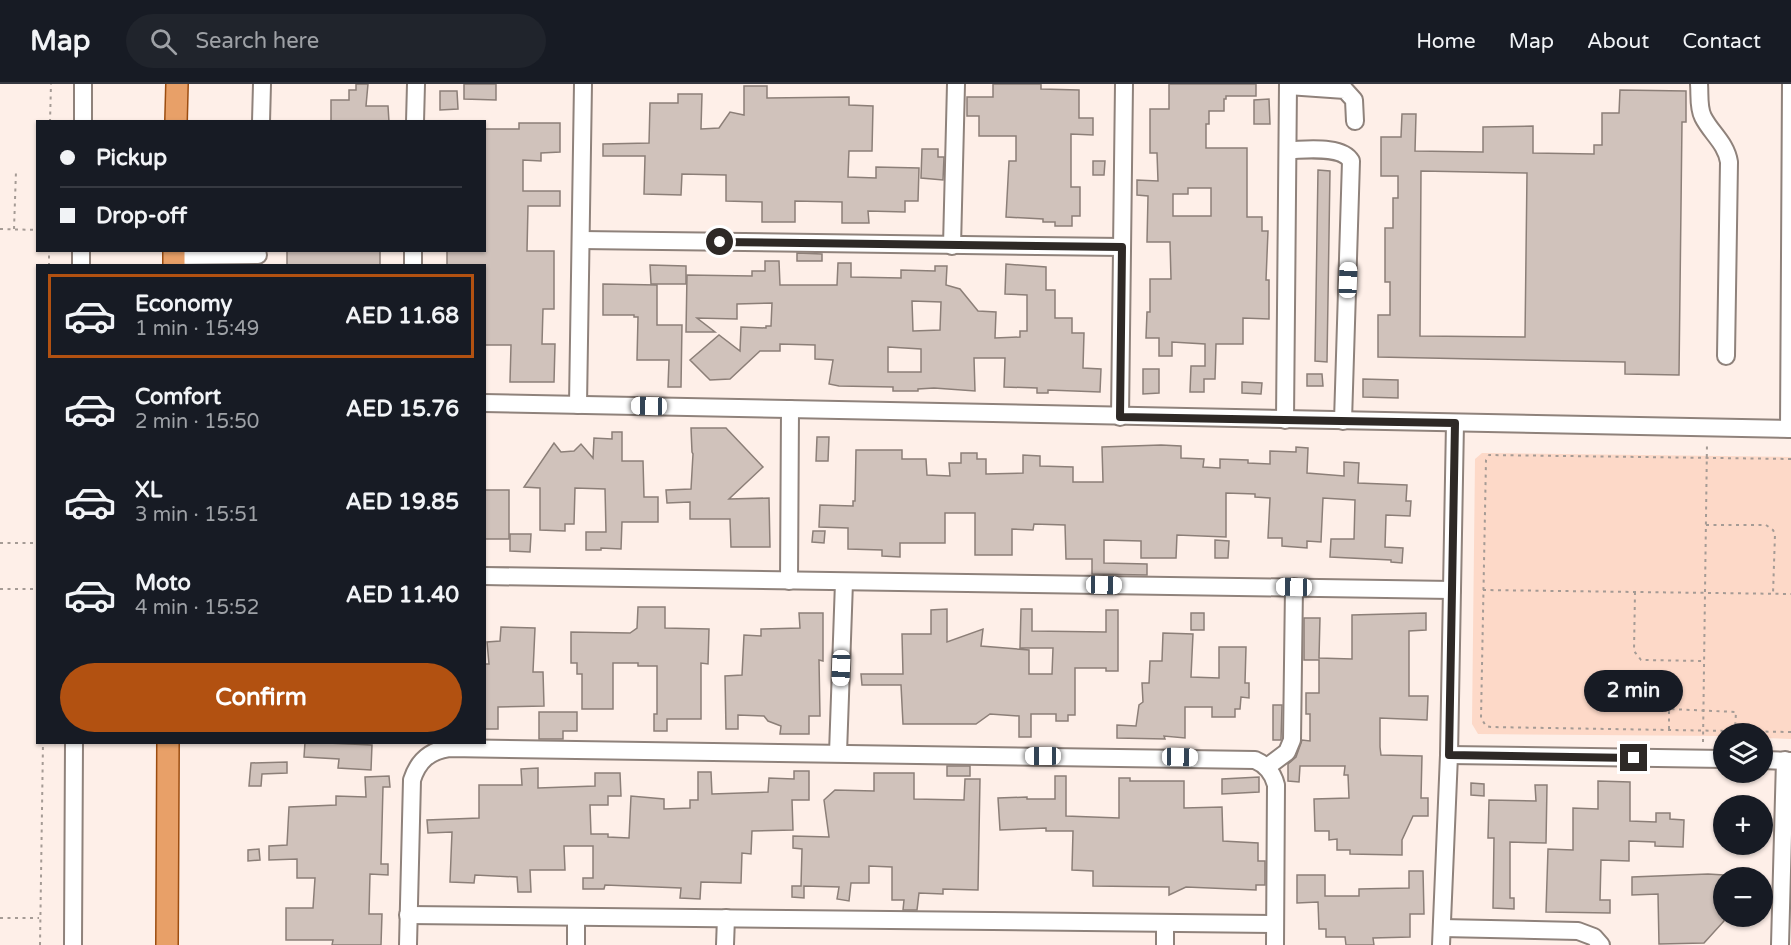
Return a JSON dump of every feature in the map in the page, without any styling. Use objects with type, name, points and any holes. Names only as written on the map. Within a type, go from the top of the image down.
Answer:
[{"type":"main road","points":[[176,120],[177,84]]},
{"type":"main road","points":[[167,945],[168,744]]},
{"type":"street","points":[[83,84],[83,120]]},
{"type":"street","points":[[261,120],[262,84]]},
{"type":"street","points":[[415,120],[416,84]]},
{"type":"street","points":[[578,405],[583,84]]},
{"type":"street","points":[[952,246],[956,84]]},
{"type":"street","points":[[1120,417],[1124,84]]},
{"type":"street","points":[[1699,84],[1702,115],[1725,148],[1729,162],[1726,357]]},
{"type":"street","points":[[486,403],[1790,429],[1791,84]]},
{"type":"street","points":[[1285,420],[1288,85],[1345,90],[1354,100],[1354,121]]},
{"type":"street","points":[[1288,150],[1342,152],[1349,157],[1352,165],[1343,421]]},
{"type":"street","points":[[581,240],[1122,247]]},
{"type":"street","points":[[174,257],[258,257]]},
{"type":"street","points":[[789,581],[790,409]]},
{"type":"street","points":[[1441,945],[1449,755],[1455,423]]},
{"type":"street","points":[[486,576],[1452,590]]},
{"type":"street","points":[[838,753],[844,582]]},
{"type":"street","points":[[1267,767],[1287,752],[1292,740],[1294,587]]},
{"type":"street","points":[[73,945],[75,744]]},
{"type":"street","points":[[408,945],[412,780],[421,761],[439,750],[449,748],[1248,758],[1267,767],[1276,785],[1275,945]]},
{"type":"street","points":[[1449,755],[1713,759]]},
{"type":"street","points":[[1780,945],[1788,760]]},
{"type":"street","points":[[408,915],[1275,924]]},
{"type":"street","points":[[576,917],[576,945]]},
{"type":"street","points":[[725,945],[726,918]]},
{"type":"street","points":[[1165,923],[1165,945]]},
{"type":"street","points":[[1442,928],[1578,931],[1594,937],[1601,945]]},
{"type":"path","points":[[50,120],[51,84]]},
{"type":"path","points":[[14,229],[16,171]]},
{"type":"path","points":[[0,229],[36,230]]},
{"type":"path","points":[[1702,759],[1707,427]]},
{"type":"path","points":[[1713,730],[1486,726],[1481,718],[1486,460],[1489,455],[1791,459]]},
{"type":"path","points":[[1706,525],[1770,526],[1775,534],[1773,594]]},
{"type":"path","points":[[0,543],[36,543]]},
{"type":"path","points":[[0,589],[36,589]]},
{"type":"path","points":[[1483,590],[1791,594]]},
{"type":"path","points":[[1635,592],[1634,651],[1638,658],[1641,660],[1704,662]]},
{"type":"path","points":[[1669,729],[1670,709],[1736,712],[1735,723]]},
{"type":"path","points":[[1773,732],[1791,732]]},
{"type":"path","points":[[40,945],[43,744]]},
{"type":"path","points":[[0,918],[40,918]]},
{"type":"shaded area","points":[[1482,453],[1791,457],[1791,739],[1773,738],[1773,723],[1713,723],[1713,736],[1478,734],[1472,724],[1475,459]]},
{"type":"building","points":[[356,84],[368,84],[366,106],[388,106],[389,120],[331,120],[331,100],[349,100],[349,90],[356,90]]},
{"type":"building","points":[[464,84],[496,84],[496,100],[464,99]]},
{"type":"building","points":[[993,84],[1041,84],[1041,89],[1079,90],[1079,118],[1093,118],[1093,135],[1071,134],[1071,187],[1080,187],[1080,216],[1072,216],[1072,226],[1055,226],[1055,222],[1043,222],[1043,219],[1006,217],[1009,161],[1016,161],[1016,136],[979,136],[979,116],[967,116],[967,97],[993,97]]},
{"type":"building","points":[[1169,84],[1256,84],[1256,96],[1226,96],[1224,111],[1209,111],[1209,124],[1206,124],[1206,148],[1247,148],[1247,217],[1262,217],[1262,231],[1268,231],[1266,280],[1269,280],[1269,319],[1243,318],[1243,344],[1216,344],[1215,379],[1204,379],[1204,392],[1190,392],[1191,366],[1205,366],[1205,344],[1172,342],[1172,356],[1159,356],[1159,338],[1146,338],[1147,312],[1150,312],[1150,279],[1171,279],[1170,242],[1147,242],[1148,196],[1137,195],[1137,180],[1158,181],[1157,153],[1150,153],[1150,109],[1169,109]],"holes":[[[1188,188],[1211,188],[1211,216],[1173,216],[1173,194],[1188,194]]]},
{"type":"building","points":[[744,86],[767,86],[767,98],[849,97],[849,105],[873,106],[872,151],[849,151],[848,177],[876,178],[876,167],[919,168],[918,201],[905,201],[905,212],[868,211],[869,223],[842,223],[842,202],[795,201],[795,222],[762,222],[762,202],[726,201],[726,175],[682,174],[681,195],[644,194],[645,156],[603,156],[603,144],[649,143],[650,103],[678,103],[678,94],[702,94],[701,129],[719,128],[730,112],[744,115]]},
{"type":"building","points":[[1620,90],[1686,91],[1686,122],[1682,122],[1679,375],[1625,374],[1625,362],[1378,357],[1378,315],[1390,315],[1390,282],[1385,282],[1385,228],[1393,228],[1393,198],[1398,198],[1398,176],[1381,176],[1381,137],[1401,137],[1402,114],[1416,114],[1415,151],[1483,152],[1483,127],[1533,126],[1533,153],[1594,154],[1594,145],[1602,145],[1602,113],[1619,113]],"holes":[[[1421,171],[1527,173],[1525,337],[1420,336]]]},
{"type":"building","points":[[440,91],[457,91],[458,109],[440,110]]},
{"type":"building","points":[[1269,99],[1270,124],[1254,124],[1254,100]]},
{"type":"building","points":[[519,123],[560,123],[560,152],[541,153],[541,161],[523,160],[523,191],[560,191],[560,206],[528,206],[527,251],[554,251],[554,309],[543,309],[542,344],[555,344],[554,382],[510,382],[511,345],[486,345],[486,264],[447,264],[447,252],[486,252],[486,129],[519,129]]},
{"type":"building","points":[[922,149],[938,149],[938,157],[944,157],[943,180],[921,178]]},
{"type":"building","points":[[1093,161],[1105,161],[1104,175],[1093,175]]},
{"type":"building","points":[[1318,170],[1330,171],[1327,362],[1315,361]]},
{"type":"building","points":[[287,252],[380,252],[380,264],[287,264]]},
{"type":"building","points":[[797,253],[822,254],[822,261],[797,261]]},
{"type":"building","points":[[765,261],[779,261],[780,285],[837,285],[838,263],[851,263],[851,277],[901,278],[901,270],[935,271],[935,266],[947,266],[946,285],[960,289],[978,311],[996,312],[995,338],[1020,337],[1020,331],[1027,331],[1027,295],[1005,294],[1006,264],[1046,267],[1046,290],[1055,290],[1055,318],[1072,318],[1072,333],[1084,333],[1083,368],[1101,369],[1100,392],[1048,390],[1048,393],[1037,393],[1037,388],[1004,387],[1005,358],[974,358],[975,391],[934,388],[918,389],[918,391],[893,391],[893,387],[839,386],[829,384],[833,360],[815,359],[815,345],[780,344],[780,351],[760,351],[730,379],[710,380],[690,360],[719,335],[740,351],[741,327],[766,328],[766,326],[771,326],[772,303],[737,304],[737,319],[697,318],[715,332],[686,332],[687,275],[752,276],[752,271],[765,271]],"holes":[[[912,301],[941,302],[940,330],[913,331]],[[888,347],[921,349],[921,372],[888,372]]]},
{"type":"building","points":[[650,265],[686,266],[686,284],[651,284]]},
{"type":"building","points":[[603,284],[657,285],[657,325],[682,325],[681,387],[668,387],[669,360],[637,360],[638,317],[603,315]]},
{"type":"building","points":[[1143,369],[1159,369],[1159,393],[1143,394]]},
{"type":"building","points":[[1307,374],[1322,374],[1323,386],[1307,386]]},
{"type":"building","points":[[1363,379],[1398,380],[1398,398],[1363,397]]},
{"type":"building","points":[[1242,382],[1262,383],[1261,394],[1242,393]]},
{"type":"building","points":[[691,428],[726,428],[763,467],[729,499],[769,498],[770,547],[731,547],[730,519],[690,519],[690,502],[667,503],[666,490],[691,489],[693,454]]},
{"type":"building","points":[[612,432],[622,432],[622,461],[643,461],[644,497],[658,497],[658,522],[622,522],[621,549],[586,550],[586,532],[606,532],[605,489],[575,488],[574,524],[565,524],[565,531],[540,530],[540,488],[524,487],[554,443],[561,452],[574,451],[581,444],[593,458],[594,438],[612,439]]},
{"type":"building","points":[[817,437],[829,437],[828,461],[816,461]]},
{"type":"building","points":[[1181,446],[1181,458],[1204,459],[1203,467],[1220,468],[1220,459],[1270,464],[1270,451],[1296,452],[1296,447],[1308,448],[1307,473],[1344,476],[1344,462],[1359,463],[1358,483],[1407,485],[1406,501],[1411,501],[1410,516],[1386,515],[1385,547],[1403,548],[1402,563],[1391,562],[1391,560],[1330,557],[1331,539],[1354,539],[1355,500],[1323,498],[1321,542],[1307,541],[1307,548],[1282,546],[1282,538],[1268,538],[1270,498],[1255,497],[1255,494],[1226,493],[1226,537],[1177,535],[1176,558],[1141,558],[1141,541],[1104,540],[1104,563],[1147,564],[1147,575],[1092,574],[1092,559],[1066,559],[1065,525],[1034,524],[1033,530],[1012,529],[1012,555],[975,555],[975,513],[945,513],[945,543],[900,543],[900,557],[882,556],[882,550],[848,549],[848,528],[819,527],[820,505],[853,506],[856,450],[902,450],[902,459],[926,459],[927,475],[950,476],[949,463],[961,463],[961,453],[977,453],[977,459],[986,459],[986,474],[1023,473],[1023,455],[1040,456],[1040,466],[1073,467],[1073,482],[1103,482],[1102,447]]},
{"type":"building","points":[[486,490],[509,490],[509,539],[486,539]]},
{"type":"building","points":[[813,531],[825,531],[824,543],[812,542]]},
{"type":"building","points":[[510,534],[531,534],[530,552],[510,551]]},
{"type":"building","points":[[1215,540],[1229,541],[1228,558],[1215,558]]},
{"type":"building","points":[[638,607],[665,607],[665,628],[709,629],[708,664],[701,663],[701,719],[667,719],[667,731],[654,731],[654,714],[657,714],[657,666],[638,666],[638,663],[613,663],[613,709],[582,709],[582,674],[577,674],[577,663],[571,663],[571,632],[630,633],[637,628]]},
{"type":"building","points":[[947,609],[947,642],[983,629],[981,646],[1029,650],[1029,674],[1052,674],[1053,648],[1020,648],[1021,609],[1032,609],[1032,631],[1106,632],[1106,610],[1118,610],[1118,671],[1106,671],[1106,668],[1075,668],[1075,715],[1068,715],[1068,721],[1056,721],[1056,714],[1031,714],[1031,737],[1019,737],[1019,716],[990,714],[976,724],[903,724],[901,685],[862,685],[861,674],[903,674],[902,634],[931,634],[931,610]]},
{"type":"building","points":[[799,613],[823,613],[823,661],[819,660],[820,716],[809,716],[809,734],[780,734],[781,726],[768,721],[764,716],[738,715],[738,729],[726,729],[725,676],[742,675],[744,635],[761,636],[761,629],[800,628]]},
{"type":"building","points":[[1191,613],[1204,613],[1204,630],[1191,630]]},
{"type":"building","points":[[1426,613],[1426,630],[1409,631],[1409,696],[1428,696],[1427,720],[1380,718],[1380,747],[1381,755],[1422,756],[1421,798],[1428,798],[1428,816],[1413,816],[1402,840],[1402,855],[1350,854],[1350,850],[1337,850],[1337,839],[1329,840],[1329,831],[1315,831],[1314,799],[1349,798],[1348,775],[1344,775],[1345,766],[1300,766],[1299,782],[1288,781],[1288,764],[1296,757],[1302,740],[1310,741],[1310,714],[1306,714],[1306,693],[1319,693],[1319,660],[1304,660],[1304,618],[1320,618],[1319,658],[1352,659],[1352,615]]},
{"type":"building","points":[[501,627],[535,628],[533,672],[543,672],[544,706],[498,707],[498,729],[486,729],[486,664],[489,664],[487,642],[500,641]]},
{"type":"building","points":[[1163,633],[1193,634],[1191,677],[1219,678],[1219,647],[1246,647],[1245,683],[1249,683],[1249,698],[1241,697],[1240,709],[1235,709],[1235,717],[1212,717],[1212,707],[1185,707],[1185,738],[1164,736],[1165,739],[1117,738],[1117,725],[1136,726],[1139,705],[1143,702],[1142,683],[1149,683],[1150,661],[1162,661]]},
{"type":"building","points":[[1273,705],[1282,705],[1281,740],[1273,740]]},
{"type":"building","points":[[539,712],[577,712],[577,731],[563,731],[563,739],[539,739]]},
{"type":"building","points":[[305,744],[372,745],[371,770],[338,768],[339,759],[304,757]]},
{"type":"building","points":[[287,762],[287,773],[262,774],[261,786],[249,786],[251,763]]},
{"type":"building","points":[[947,766],[970,766],[970,776],[947,776]]},
{"type":"building","points":[[538,768],[538,788],[595,786],[595,773],[620,773],[621,796],[608,796],[608,805],[590,805],[591,834],[608,834],[608,837],[629,838],[631,796],[664,799],[664,809],[690,808],[690,800],[698,800],[698,772],[711,772],[712,794],[768,792],[769,778],[794,779],[794,771],[809,771],[809,800],[792,800],[793,830],[752,831],[751,854],[742,853],[741,883],[701,882],[700,899],[680,898],[681,888],[605,885],[604,889],[583,889],[583,878],[593,878],[593,846],[564,846],[565,870],[530,870],[531,892],[518,892],[517,877],[475,875],[474,883],[450,882],[452,832],[428,833],[427,820],[479,818],[479,785],[522,785],[521,769]]},
{"type":"building","points":[[874,773],[914,773],[914,799],[964,800],[965,779],[980,779],[978,890],[943,889],[943,894],[919,893],[917,910],[903,910],[904,900],[892,900],[892,867],[869,866],[869,883],[851,883],[849,901],[837,899],[839,887],[804,886],[804,898],[792,897],[792,886],[801,886],[802,849],[793,848],[793,836],[829,837],[824,800],[835,790],[874,791]]},
{"type":"building","points":[[389,776],[390,787],[383,787],[381,864],[388,864],[388,875],[370,874],[369,914],[382,914],[381,945],[332,945],[333,940],[286,940],[286,908],[313,908],[315,878],[297,878],[297,859],[269,860],[269,846],[287,845],[289,807],[336,805],[336,796],[366,797],[365,777]]},
{"type":"building","points":[[1055,776],[1066,776],[1066,816],[1119,818],[1119,778],[1130,778],[1130,781],[1184,781],[1184,808],[1222,807],[1223,841],[1258,843],[1258,861],[1265,861],[1265,885],[1256,885],[1256,890],[1186,887],[1169,895],[1169,887],[1093,886],[1093,871],[1072,870],[1073,831],[1046,831],[1046,828],[1000,830],[998,798],[1055,799]]},
{"type":"building","points":[[1259,777],[1259,792],[1222,794],[1222,779]]},
{"type":"building","points":[[1598,781],[1630,782],[1630,821],[1656,822],[1656,813],[1670,813],[1670,819],[1684,820],[1683,847],[1655,846],[1655,842],[1629,841],[1629,861],[1601,860],[1600,900],[1610,900],[1610,913],[1546,912],[1548,849],[1573,850],[1573,808],[1598,809]]},
{"type":"building","points":[[1471,783],[1484,784],[1484,796],[1471,795]]},
{"type":"building","points":[[1535,785],[1547,785],[1546,843],[1510,842],[1510,898],[1514,898],[1514,909],[1493,908],[1494,838],[1488,838],[1489,800],[1536,801]]},
{"type":"building","points":[[259,849],[260,860],[248,861],[248,850]]},
{"type":"building","points":[[1409,871],[1423,871],[1424,914],[1410,914],[1410,937],[1373,938],[1374,945],[1346,945],[1345,937],[1326,937],[1326,929],[1319,929],[1318,902],[1297,903],[1297,875],[1325,875],[1325,896],[1359,896],[1359,889],[1409,888]]},
{"type":"building","points":[[1713,874],[1713,927],[1719,927],[1704,943],[1659,944],[1658,894],[1632,895],[1632,877]]},
{"type":"route","points":[[720,242],[1122,247],[1120,417],[1455,423],[1449,755],[1634,758]]}]
